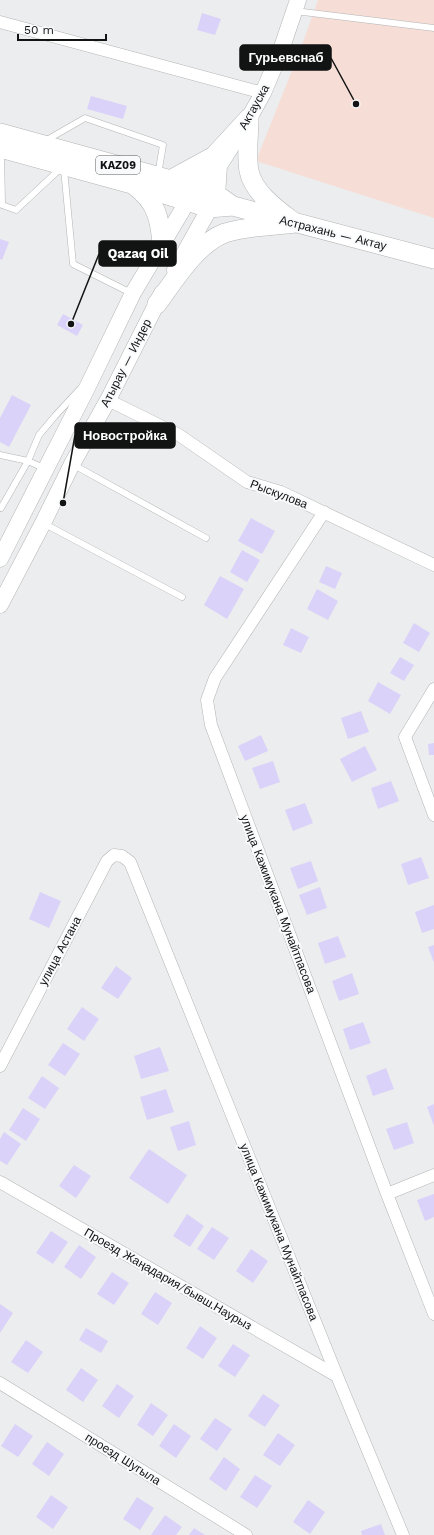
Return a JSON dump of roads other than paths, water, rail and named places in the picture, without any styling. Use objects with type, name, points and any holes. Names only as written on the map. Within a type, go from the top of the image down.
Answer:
[{"type":"highway","points":[[164,178],[214,156],[249,118]]},
{"type":"highway","points":[[249,118],[249,172],[265,199],[295,223]]},
{"type":"highway","name":"Астрахань — Актау","points":[[0,143],[40,144],[164,178],[192,194]]},
{"type":"highway","name":"Астрахань — Актау","points":[[0,143],[64,166],[132,184],[192,194],[213,201],[434,259]]},
{"type":"highway","points":[[132,184],[146,195],[155,207],[161,228],[162,244]]},
{"type":"highway","points":[[157,304],[185,266],[211,240],[224,233],[246,228],[295,223]]},
{"type":"main road","name":"Актауска","points":[[192,194],[219,166],[263,93],[280,53],[296,5]]},
{"type":"main road","name":"Актауска","points":[[213,201],[219,166]]},
{"type":"main road","name":"Атырау — Индер","points":[[0,559],[133,293],[192,194]]},
{"type":"main road","name":"Атырау — Индер","points":[[0,605],[72,464],[108,400],[157,304],[213,201]]},
{"type":"street","points":[[0,22],[263,93]]},
{"type":"street","name":"Рыскулова","points":[[108,400],[179,435],[247,482],[281,492],[434,565]]},
{"type":"street","name":"улица Кажимукана Мунайтпасова","points":[[324,512],[215,678],[207,700],[211,725],[387,1194],[434,1314]]},
{"type":"street","points":[[434,689],[405,737],[434,815]]},
{"type":"street","name":"улица Астана","points":[[0,1066],[107,861],[114,855],[122,856],[130,862]]},
{"type":"street","name":"улица Кажимукана Мунайтпасова","points":[[130,862],[337,1376],[403,1535]]},
{"type":"street","points":[[387,1194],[434,1175]]},
{"type":"street","name":"Проезд Жаңадария/бывш.Наурыз","points":[[0,1182],[337,1376]]},
{"type":"street","name":"проезд Шугыла","points":[[0,1383],[246,1535]]},
{"type":"lane","points":[[296,5],[434,28]]},
{"type":"lane","points":[[40,144],[85,118],[163,146],[164,178]]},
{"type":"lane","points":[[0,143],[2,205],[16,210],[64,166]]},
{"type":"lane","points":[[64,166],[72,264],[133,293]]},
{"type":"lane","points":[[1,508],[28,461],[39,435],[91,377]]},
{"type":"lane","points":[[0,455],[28,461],[46,469]]},
{"type":"lane","points":[[72,464],[206,538]]},
{"type":"lane","points":[[43,523],[182,597]]},
{"type":"place","name":"Гурьевснаб","points":[[356,104]]},
{"type":"place","name":"Qazaq Oil","points":[[71,324]]},
{"type":"place","name":"Новостройка","points":[[63,503]]}]
